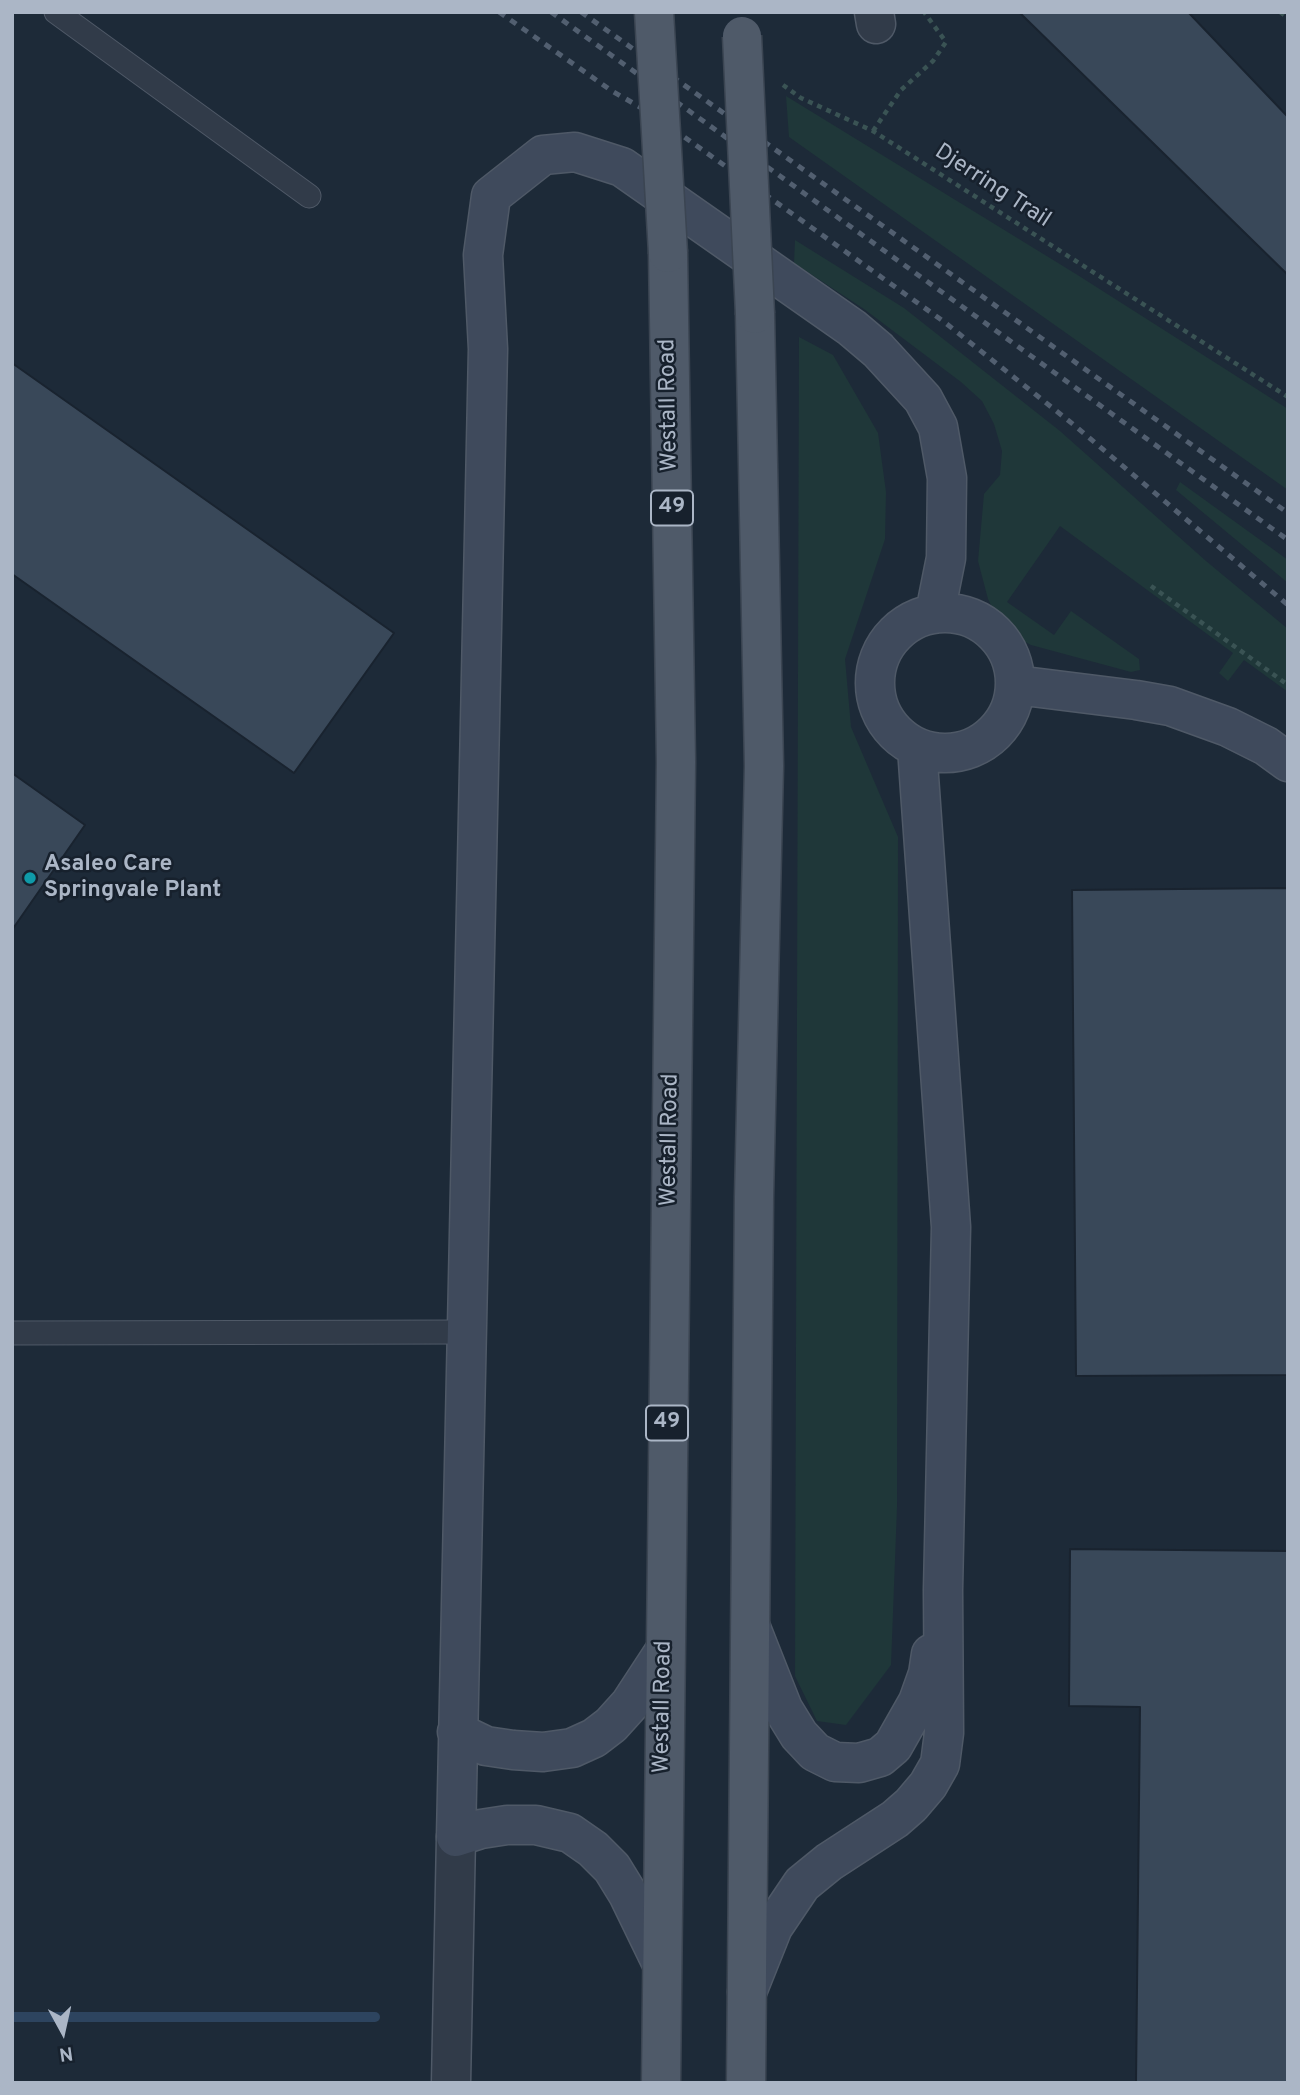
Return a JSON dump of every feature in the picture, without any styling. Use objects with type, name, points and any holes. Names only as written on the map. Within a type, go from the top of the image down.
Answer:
[{"type":"main road","name":"Westall Road","points":[[654,12],[668,253],[676,762],[661,2083]]},
{"type":"main road","points":[[740,24],[755,314],[764,766],[754,1197],[746,2083]]},
{"type":"main road","points":[[661,1962],[628,1894],[612,1868],[593,1849],[570,1833],[536,1825],[507,1825],[456,1837],[488,349],[483,255],[491,196],[544,155],[575,152],[622,167],[852,328],[878,350],[923,399],[938,427],[947,478],[946,558],[935,613]]},
{"type":"main road","points":[[935,613],[954,613],[974,619],[991,630],[1005,645],[1013,664],[1016,684],[1012,707],[1000,727],[983,742],[962,752],[940,754],[917,748],[898,736],[883,719],[875,698],[874,675],[880,653],[893,634],[912,621],[935,613]]},
{"type":"main road","points":[[1016,684],[1170,706],[1228,727],[1266,746],[1288,762]]},
{"type":"main road","points":[[746,1994],[773,1927],[802,1884],[829,1862],[895,1819],[928,1785],[940,1765],[944,1733],[943,1590],[951,1227],[917,748]]},
{"type":"main road","points":[[751,1628],[783,1709],[799,1735],[815,1752],[835,1762],[859,1763],[880,1757],[893,1746],[918,1702],[928,1674],[943,1590]]},
{"type":"main road","points":[[457,1732],[486,1746],[513,1750],[543,1752],[572,1748],[594,1738],[611,1725],[630,1704],[664,1651]]},
{"type":"street","points":[[451,2083],[456,1837]]},
{"type":"lane","points":[[56,12],[309,197]]},
{"type":"lane","points":[[12,1333],[466,1332]]},
{"type":"path","points":[[873,131],[901,90],[933,61],[946,42],[924,12]]},
{"type":"path","points":[[1280,12],[1288,18]]},
{"type":"path","name":"Djerring Trail","points":[[778,82],[802,98],[873,131],[1288,397]]},
{"type":"path","points":[[1151,586],[1288,685]]},
{"type":"green space","points":[[786,96],[1076,274],[1288,409],[1288,490],[789,137]]},
{"type":"green space","points":[[795,240],[904,308],[1060,431],[1206,561],[1288,629],[1288,692],[1244,660],[1228,681],[1219,673],[1233,653],[1060,526],[1007,602],[1054,635],[1071,611],[1139,659],[1140,670],[1131,672],[1031,645],[1004,631],[988,599],[978,561],[984,494],[1000,475],[1002,451],[994,424],[982,401],[864,309],[794,263]]},
{"type":"green space","points":[[799,337],[833,355],[878,433],[886,492],[885,539],[845,659],[851,727],[898,837],[897,1507],[891,1665],[846,1725],[817,1721],[795,1676]]},
{"type":"green space","points":[[1180,482],[1288,560],[1288,583],[1176,490]]},
{"type":"building","points":[[1019,12],[1188,12],[1288,117],[1288,275]]},
{"type":"building","points":[[12,363],[394,633],[294,773],[12,574]]},
{"type":"building","name":"Asaleo Care Springvale Plant","points":[[12,773],[85,825],[12,930]]},
{"type":"building","points":[[1288,888],[1288,1375],[1076,1376],[1072,890]]},
{"type":"building","points":[[1070,1549],[1288,1551],[1288,2083],[1136,2083],[1140,1707],[1069,1706]]},
{"type":"waterway","points":[[12,2017],[375,2017]]},
{"type":"railway","points":[[499,12],[612,91],[652,114],[943,321],[1074,425],[1288,605]]},
{"type":"railway","points":[[551,12],[1288,540]]},
{"type":"railway","points":[[581,12],[1288,513]]},
{"type":"place","name":"Asaleo Care Springvale Plant","points":[[30,878]]}]
